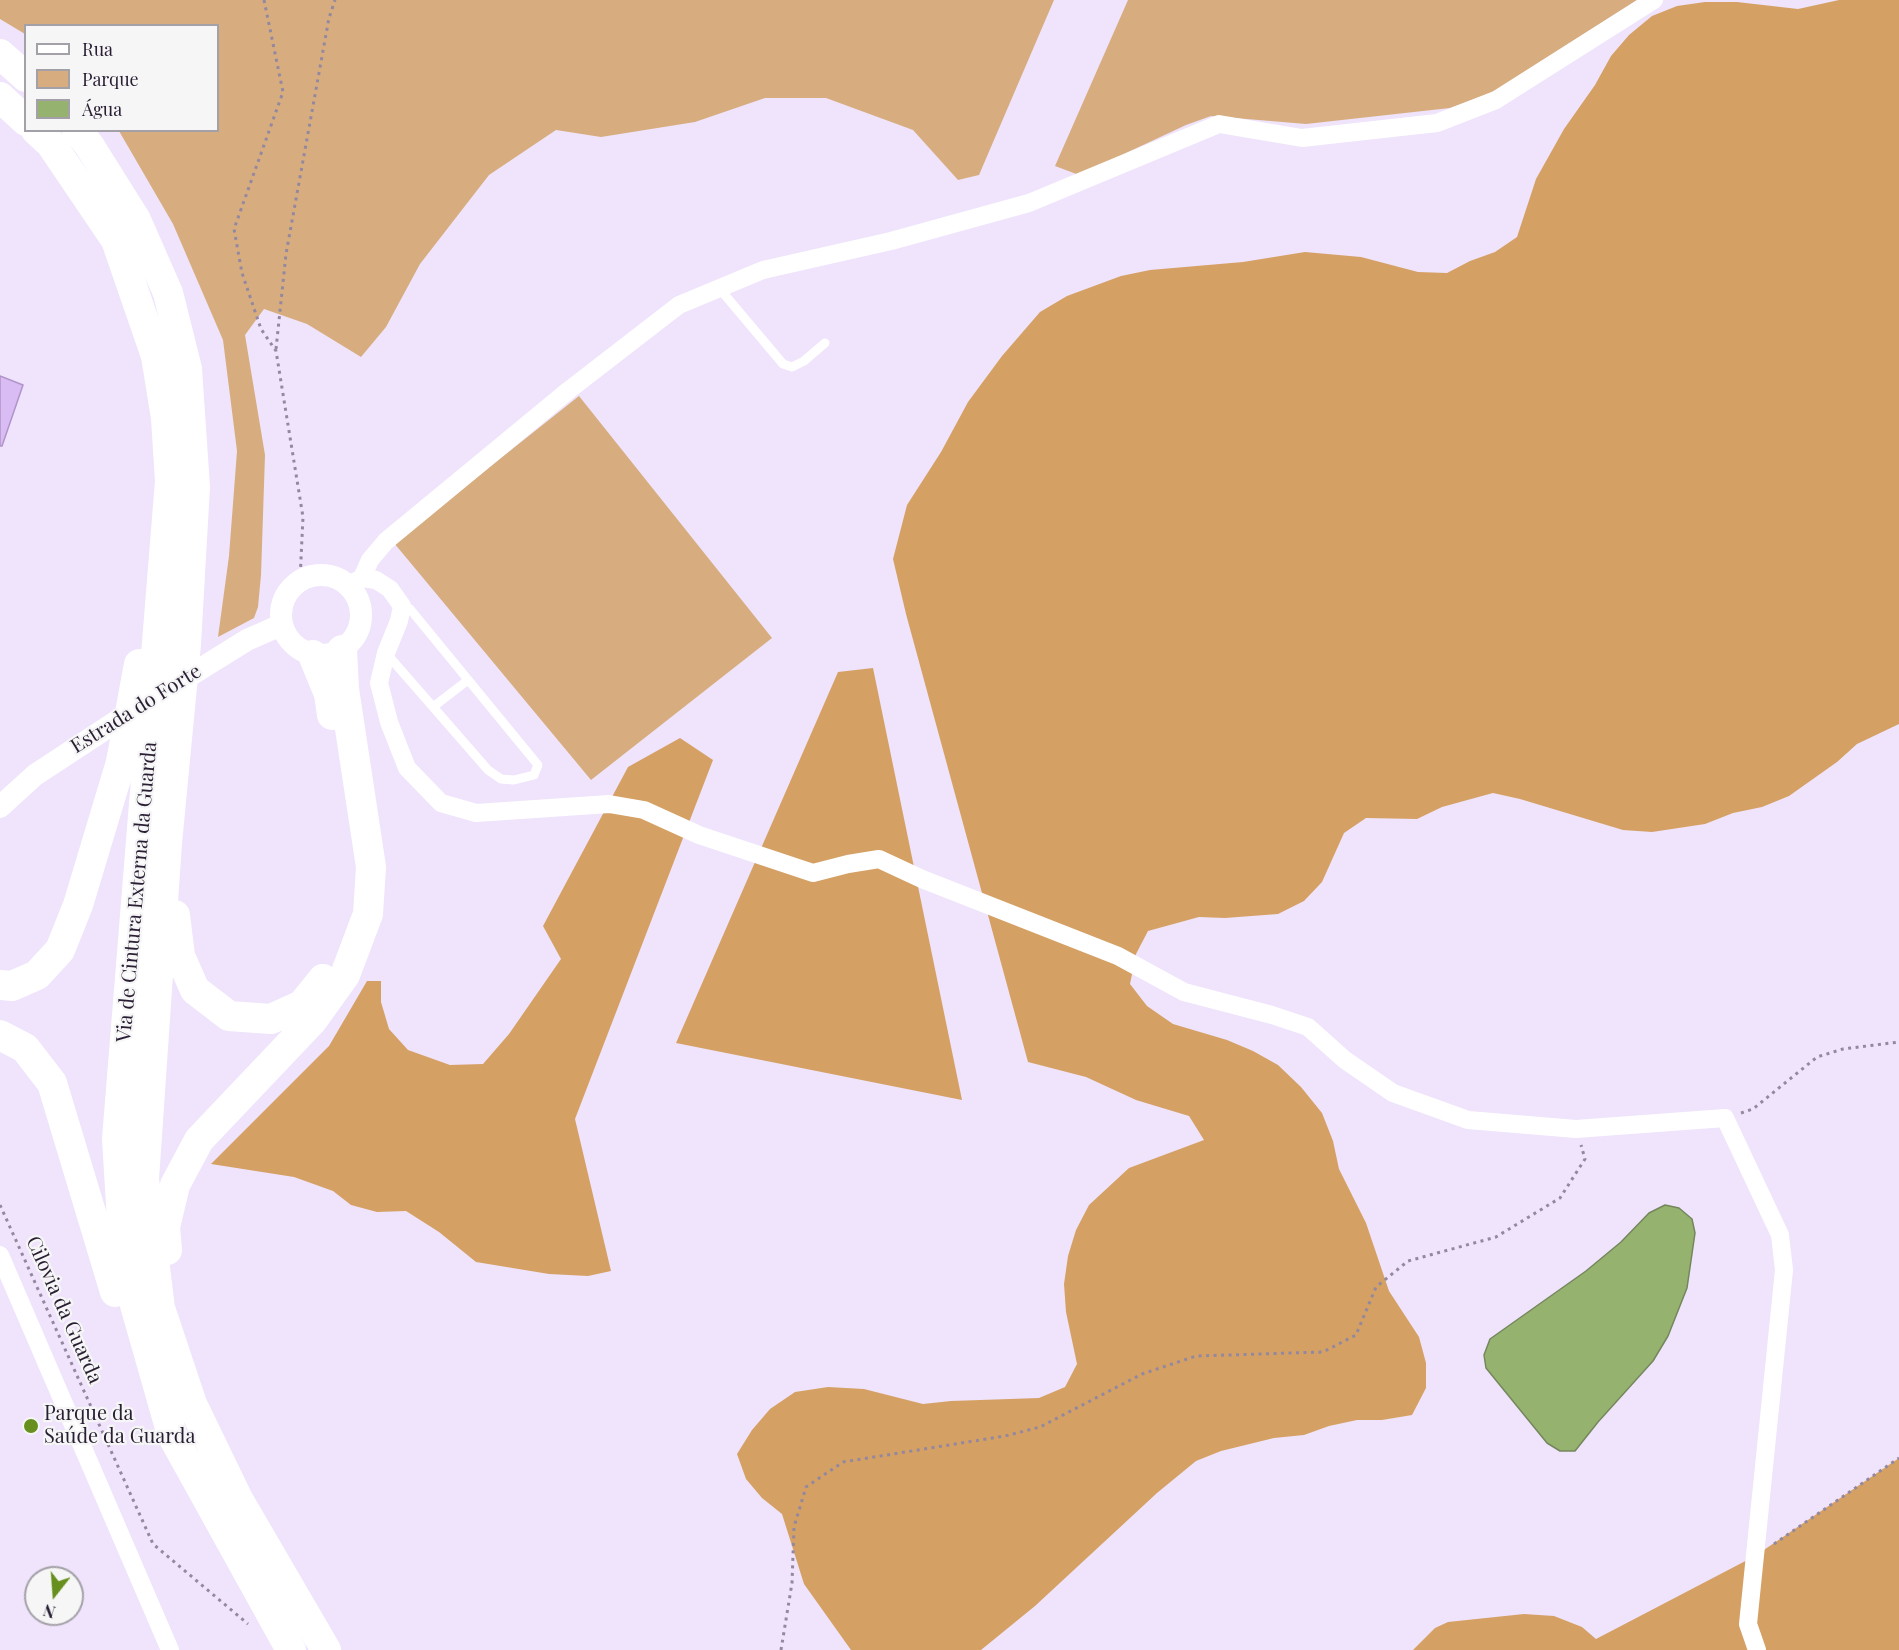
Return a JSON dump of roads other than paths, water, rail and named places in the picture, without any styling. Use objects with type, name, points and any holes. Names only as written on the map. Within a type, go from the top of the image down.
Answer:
[{"type":"highway","points":[[0,54],[24,75]]},
{"type":"highway","points":[[0,97],[24,119]]},
{"type":"highway","name":"Via de Cintura Externa da Guarda","points":[[38,132],[51,144],[116,240],[156,356],[166,418],[170,481],[117,1139],[125,1270],[171,1435],[291,1650]]},
{"type":"highway","name":"Via de Cintura Externa da Guarda","points":[[78,132],[89,145],[136,220],[168,293],[187,369],[195,487],[186,644],[167,843],[144,1179],[160,1308],[192,1404],[238,1498],[326,1650]]},
{"type":"highway","points":[[0,985],[12,986],[37,975],[60,950],[78,905],[121,762],[170,481]]},
{"type":"highway","points":[[192,1404],[170,1299],[165,1227],[175,1185],[199,1140],[312,1021],[339,984],[345,975],[368,914],[371,867],[344,689],[342,650]]},
{"type":"highway","points":[[167,843],[180,956],[195,990],[229,1016],[271,1019],[302,1005],[332,967],[349,924],[353,913],[356,864],[329,694],[313,655]]},
{"type":"highway","points":[[0,1035],[25,1048],[52,1083],[134,1354],[171,1435]]},
{"type":"street","points":[[1654,0],[1496,100],[1437,123],[1302,138],[1219,124],[1029,203],[891,241],[763,270],[679,304],[568,390],[386,541],[355,582],[362,620],[355,637],[342,650],[333,654],[313,655],[302,651],[286,636],[281,625],[280,612],[283,600],[290,589],[300,580],[312,575],[325,575],[355,582],[376,580],[390,589],[402,606],[399,621],[386,653],[379,683],[389,722],[407,768],[441,803],[476,813],[609,804],[644,810],[699,835],[813,873],[879,859],[922,879],[1118,956],[1184,992],[1308,1027],[1346,1060],[1393,1093],[1467,1120],[1576,1129],[1725,1118],[1780,1235],[1784,1270],[1748,1624],[1757,1650]]},
{"type":"street","name":"Estrada do Forte","points":[[0,807],[35,774],[89,738],[247,640],[281,625]]},
{"type":"street","points":[[0,1254],[170,1650]]},
{"type":"lane","points":[[719,288],[783,364],[792,367],[804,361],[825,343]]},
{"type":"lane","points":[[386,653],[488,770],[501,779],[514,780],[534,775],[538,765],[410,609],[402,606]]},
{"type":"lane","points":[[434,707],[468,680]]},
{"type":"water","points":[[1665,1205],[1679,1208],[1692,1219],[1695,1233],[1687,1288],[1668,1336],[1653,1361],[1575,1451],[1560,1451],[1547,1443],[1486,1368],[1484,1355],[1490,1339],[1586,1271],[1621,1242],[1649,1213]]},
{"type":"place","name":"Parque da Saúde da Guarda","points":[[31,1426]]}]
